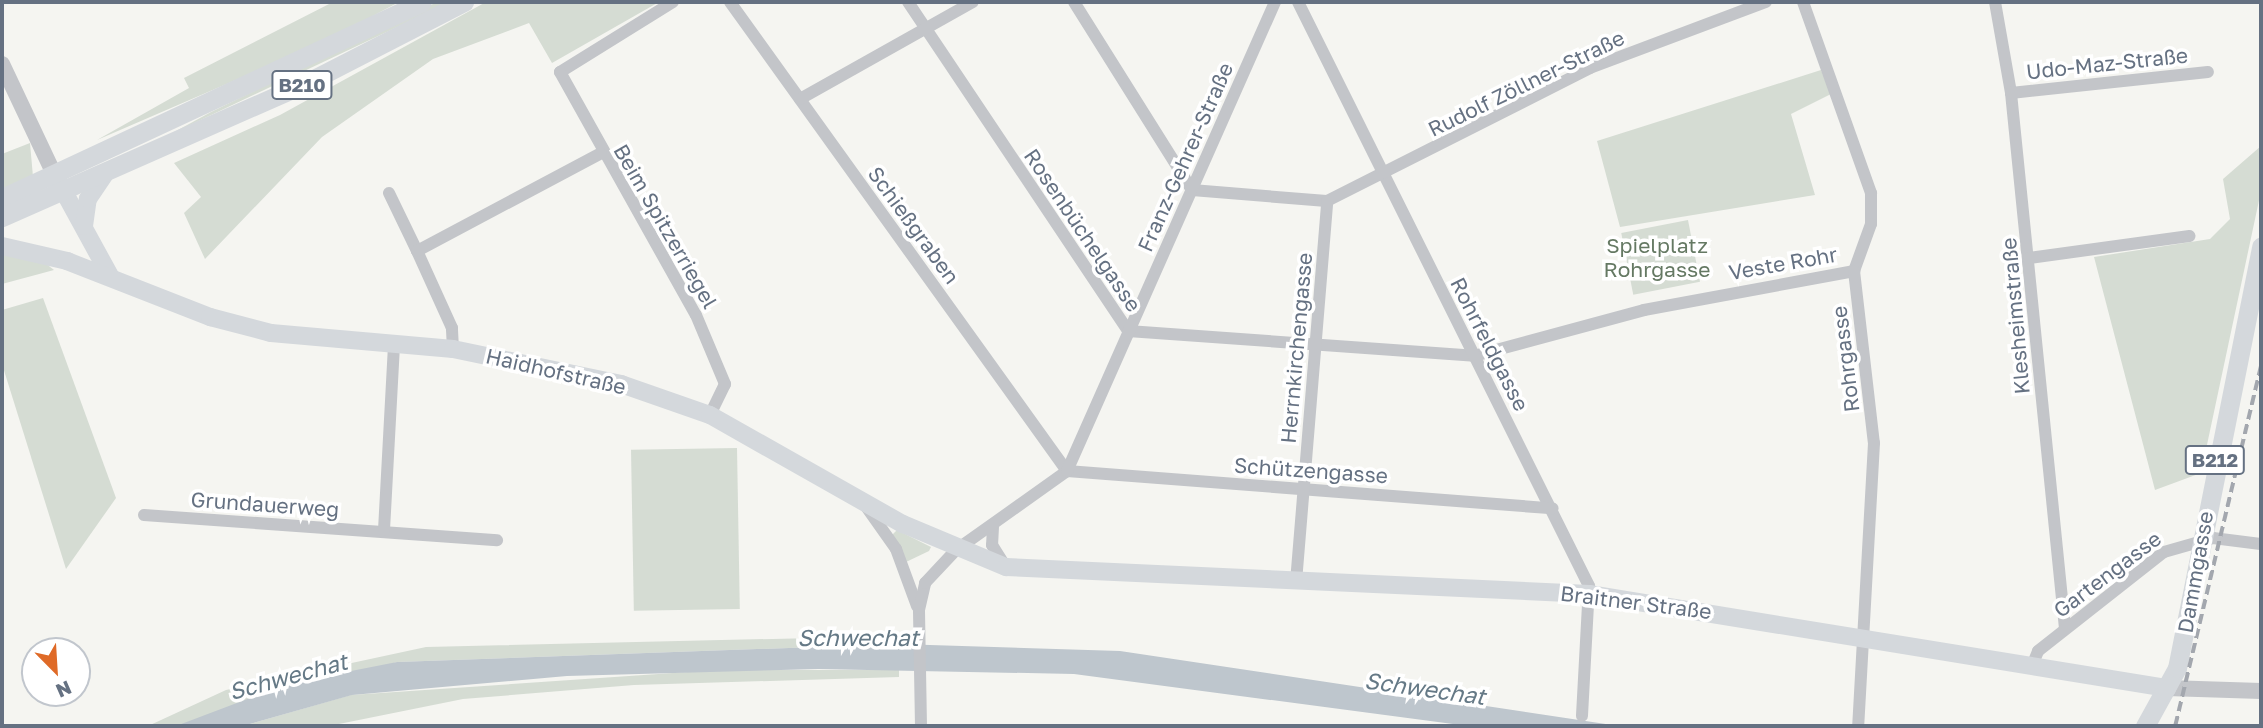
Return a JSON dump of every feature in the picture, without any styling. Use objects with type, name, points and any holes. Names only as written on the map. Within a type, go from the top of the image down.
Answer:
[{"type":"main road","name":"B210","points":[[2,217],[422,2]]},
{"type":"main road","name":"B210","points":[[2,198],[60,188],[104,175],[464,2]]},
{"type":"main road","points":[[85,233],[88,199],[104,175]]},
{"type":"main road","points":[[60,188],[85,233],[101,273]]},
{"type":"main road","points":[[60,188],[101,273]]},
{"type":"main road","name":"Haidhofstraße","points":[[2,246],[101,273],[242,326],[394,345],[453,349],[571,370],[710,415],[860,499]]},
{"type":"main road","name":"Dammgasse","points":[[2145,726],[2167,688],[2201,540],[2261,246]]},
{"type":"main road","name":"Braitner Straße","points":[[860,499],[956,550],[1006,567],[1589,594],[1867,637],[2167,688]]},
{"type":"street","name":"Beim Spitzerriegel","points":[[673,2],[560,72],[601,153],[696,315],[725,384],[710,415]]},
{"type":"street","name":"Schießgraben","points":[[730,2],[1067,471]]},
{"type":"street","name":"Rosenbüchelgasse","points":[[908,2],[924,30],[1128,331],[1474,356]]},
{"type":"street","points":[[800,99],[973,2]]},
{"type":"street","points":[[1074,2],[1192,190],[1328,201]]},
{"type":"street","name":"Franz-Gehrer-Straße","points":[[919,610],[925,583],[956,550],[993,527],[1067,471],[1275,2]]},
{"type":"street","name":"Rohrfeldgasse","points":[[1298,2],[1474,356],[1553,508],[1589,594],[1581,716]]},
{"type":"street","name":"Rudolf Zöllner-Straße","points":[[1328,201],[1590,68],[1766,2]]},
{"type":"street","name":"Rohrgasse","points":[[1803,2],[1867,171],[1871,224],[1854,271],[1874,443],[1867,637],[1858,726]]},
{"type":"street","name":"Klesheimstraße","points":[[1994,2],[2011,93],[2065,628]]},
{"type":"street","points":[[2,64],[60,188]]},
{"type":"street","name":"Udo-Maz-Straße","points":[[2011,93],[2207,72]]},
{"type":"street","points":[[417,251],[601,153]]},
{"type":"street","points":[[389,193],[452,328],[453,349]]},
{"type":"street","name":"Herrnkirchengasse","points":[[1296,582],[1328,201]]},
{"type":"street","points":[[2029,258],[2189,236]]},
{"type":"street","name":"Veste Rohr","points":[[1474,356],[1644,310],[1854,271]]},
{"type":"street","points":[[384,530],[394,345]]},
{"type":"street","name":"Schützengasse","points":[[1067,471],[1553,508]]},
{"type":"street","name":"Haidhofstraße","points":[[860,499],[896,549],[919,610]]},
{"type":"street","name":"Grundauerweg","points":[[144,515],[497,540]]},
{"type":"street","points":[[993,527],[992,545],[1006,567]]},
{"type":"street","name":"Gartengasse","points":[[2032,666],[2038,652],[2065,628],[2164,552],[2201,540],[2261,544]]},
{"type":"street","points":[[919,610],[920,726]]},
{"type":"street","name":"Braitner Straße","points":[[2167,688],[2261,691]]},
{"type":"green space","points":[[333,2],[399,2],[324,42],[97,140],[189,88],[184,78]]},
{"type":"green space","points":[[437,2],[450,2],[167,136],[211,112]]},
{"type":"green space","points":[[486,2],[659,2],[552,63],[529,23],[433,59],[322,137],[205,259],[184,213],[201,197],[174,163],[280,115]]},
{"type":"green space","points":[[1821,70],[1831,94],[1791,114],[1815,195],[1620,227],[1597,141]]},
{"type":"green space","points":[[30,143],[33,177],[2,190],[2,154]]},
{"type":"green space","points":[[2261,146],[2261,191],[2201,473],[2155,490],[2094,257],[2210,239],[2230,219],[2223,179]]},
{"type":"green space","name":"Spielplatz Rohrgasse","points":[[1688,220],[1700,282],[1633,295],[1621,233]]},
{"type":"green space","points":[[2,252],[35,255],[54,270],[2,284]]},
{"type":"green space","points":[[43,298],[116,498],[66,569],[2,364],[2,310]]},
{"type":"green space","points":[[737,448],[740,609],[634,611],[631,450]]},
{"type":"green space","points":[[897,530],[931,547],[929,551],[906,562],[892,535]]},
{"type":"green space","points":[[898,636],[898,644],[397,662],[176,726],[148,726],[226,690],[426,647]]},
{"type":"green space","points":[[717,670],[899,670],[899,677],[634,685],[463,699],[329,726],[243,726],[351,695]]},
{"type":"shaded area","points":[[898,644],[1120,651],[1619,726],[1468,726],[1074,674],[818,669],[567,676],[352,695],[243,726],[176,726],[290,683],[397,662]]},
{"type":"railway","points":[[2175,726],[2261,364]]},
{"type":"water label","name":"Schwechat","points":[[858,637]]},
{"type":"water label","name":"Schwechat","points":[[288,676]]},
{"type":"water label","name":"Schwechat","points":[[1425,688]]}]
